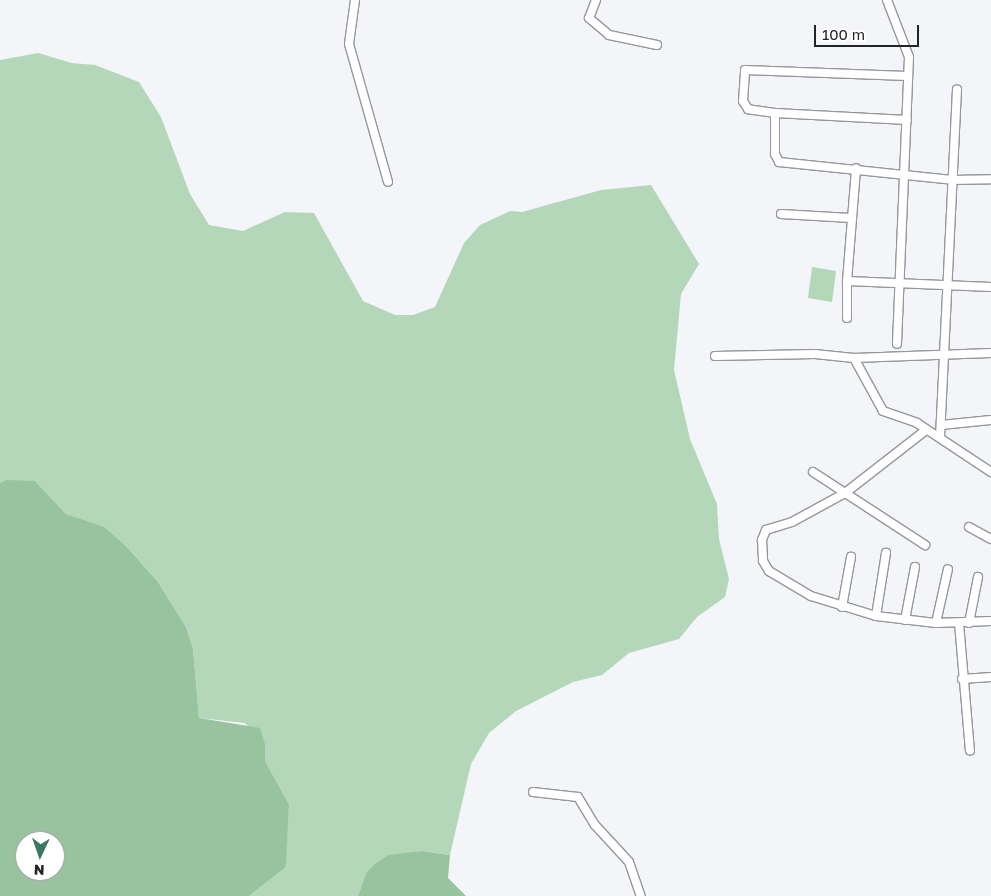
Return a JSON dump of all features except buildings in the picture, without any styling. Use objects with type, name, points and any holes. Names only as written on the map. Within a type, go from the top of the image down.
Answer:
[{"type":"street","points":[[355,0],[349,44],[388,182]]},
{"type":"street","points":[[596,0],[589,18],[609,35],[657,45]]},
{"type":"street","points":[[887,0],[909,57],[897,344]]},
{"type":"street","points":[[907,76],[745,70],[744,106],[775,113],[907,120]]},
{"type":"street","points":[[940,437],[957,89]]},
{"type":"street","points":[[775,113],[775,154],[779,162],[856,168],[952,180],[991,179]]},
{"type":"street","points":[[848,318],[846,281],[856,168]]},
{"type":"street","points":[[780,214],[851,218]]},
{"type":"street","points":[[846,281],[947,287],[991,287]]},
{"type":"street","points":[[715,356],[815,354],[854,358],[944,353],[991,353]]},
{"type":"street","points":[[854,358],[877,406],[940,437],[991,472]]},
{"type":"street","points":[[941,425],[991,420]]},
{"type":"street","points":[[926,430],[845,493],[792,522],[766,530],[762,540],[763,561],[769,572],[811,596],[876,616],[936,623],[991,621]]},
{"type":"street","points":[[813,472],[925,545]]},
{"type":"street","points":[[969,526],[991,539]]},
{"type":"street","points":[[876,616],[886,553]]},
{"type":"street","points":[[842,607],[851,557]]},
{"type":"street","points":[[905,620],[915,567]]},
{"type":"street","points":[[936,623],[948,569]]},
{"type":"street","points":[[969,623],[978,577]]},
{"type":"street","points":[[959,623],[962,679],[970,751]]},
{"type":"street","points":[[962,679],[991,677]]},
{"type":"street","points":[[533,792],[578,797],[595,825],[629,862],[641,896]]},
{"type":"green space","points":[[38,53],[72,63],[95,65],[139,82],[161,117],[190,194],[209,225],[243,231],[285,212],[314,213],[363,301],[395,315],[413,315],[435,307],[464,243],[480,225],[510,211],[522,212],[601,190],[651,185],[699,264],[681,294],[674,370],[690,439],[717,504],[719,539],[729,579],[725,597],[697,617],[679,639],[629,653],[602,675],[573,682],[516,711],[489,733],[471,764],[450,855],[422,851],[388,856],[366,873],[358,896],[249,896],[285,868],[289,804],[265,761],[265,744],[245,723],[199,718],[193,649],[186,627],[158,582],[126,546],[108,531],[66,514],[35,481],[0,483],[0,60]]},
{"type":"green space","points":[[812,267],[836,271],[832,302],[808,298]]},
{"type":"green space","points":[[6,480],[35,481],[66,514],[104,527],[126,546],[158,582],[186,627],[193,649],[199,718],[260,728],[265,744],[265,761],[289,804],[286,863],[285,868],[249,896],[0,896],[0,483]]},
{"type":"green space","points":[[422,851],[450,855],[448,878],[466,896],[358,896],[366,873],[375,864],[388,855]]}]
